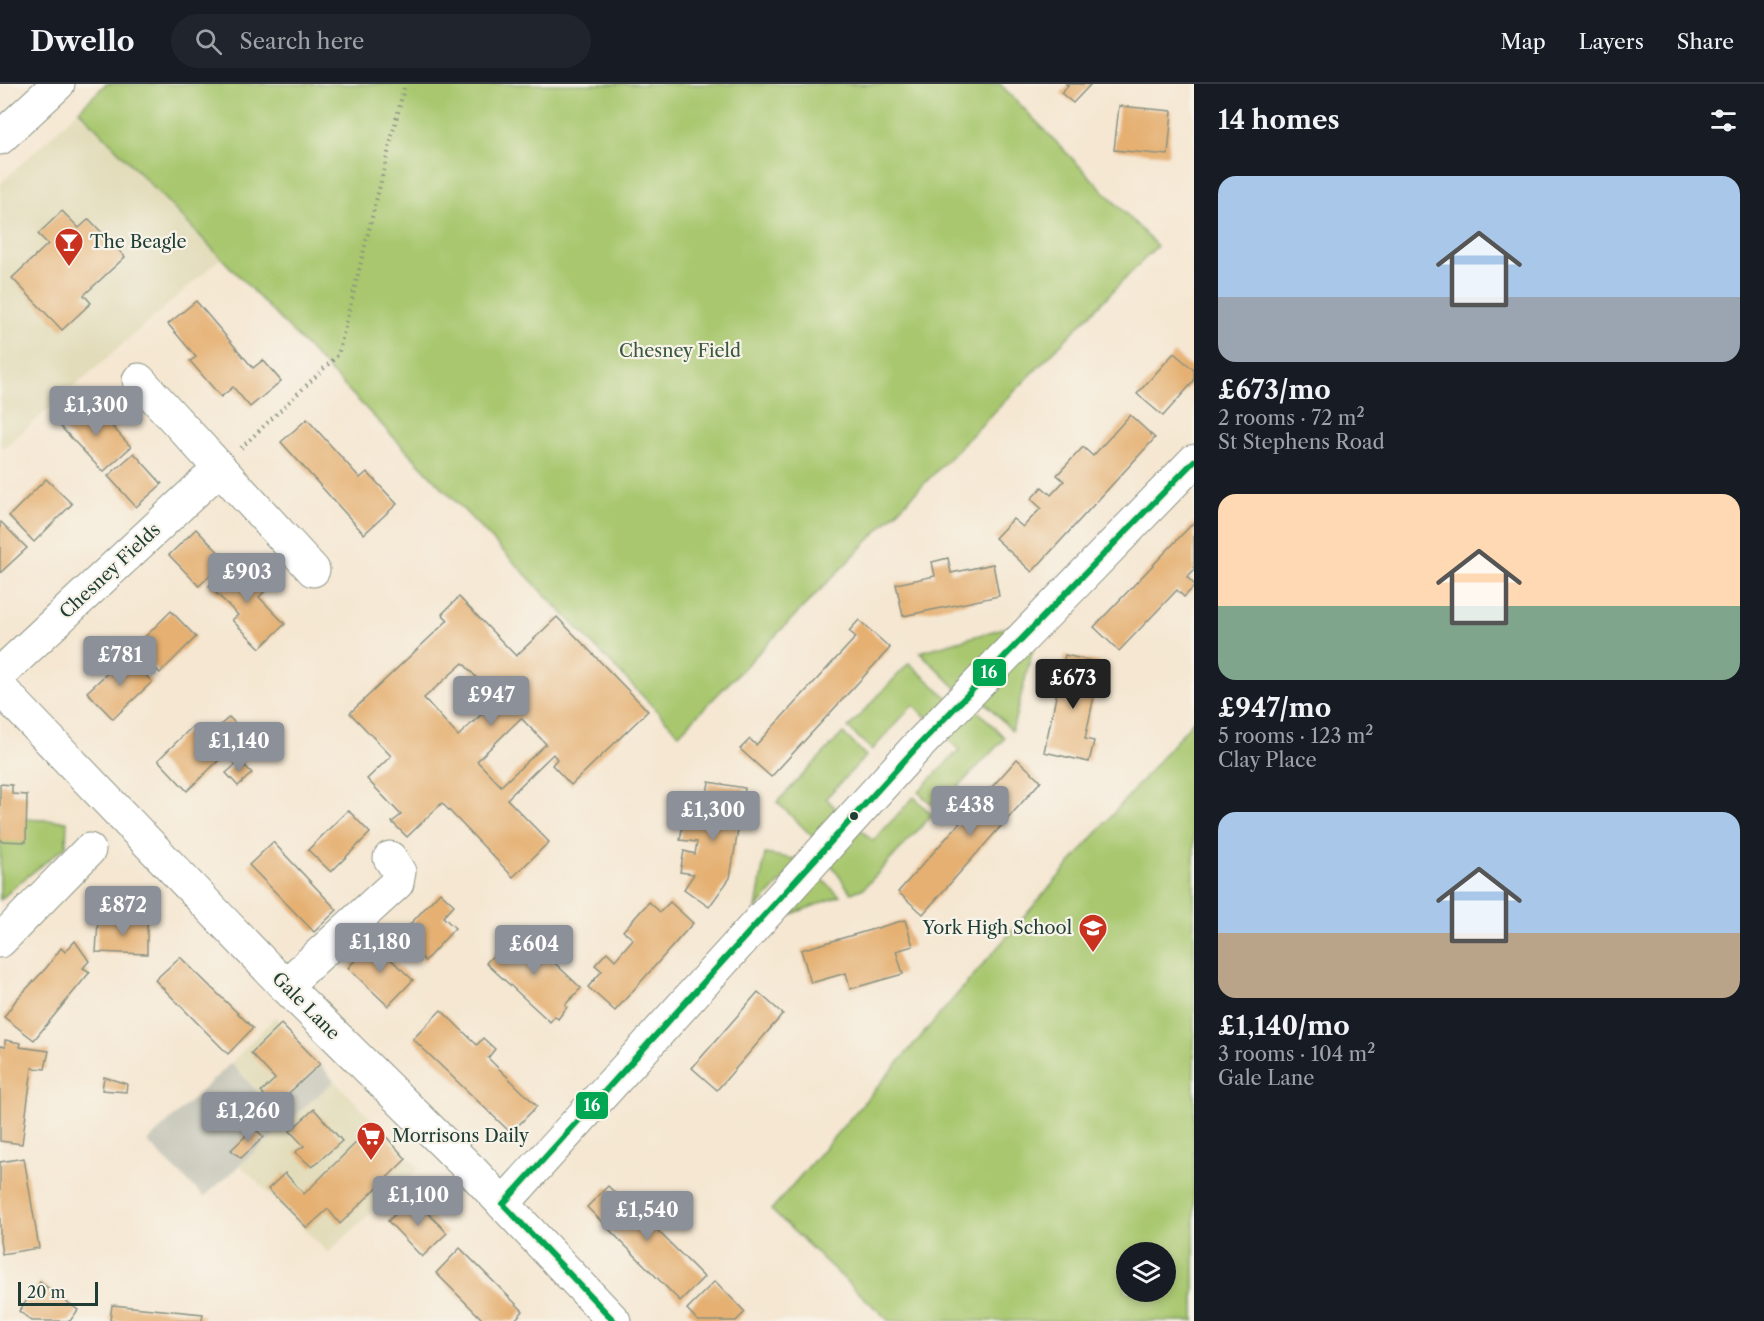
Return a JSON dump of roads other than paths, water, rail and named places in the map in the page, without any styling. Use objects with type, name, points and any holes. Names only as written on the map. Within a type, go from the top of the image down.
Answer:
[{"type":"street","points":[[0,138],[58,84]]},
{"type":"street","points":[[139,380],[313,570]]},
{"type":"street","points":[[503,1204],[914,750],[1194,461]]},
{"type":"street","name":"Chesney Fields","points":[[0,674],[220,468]]},
{"type":"street","name":"Gale Lane","points":[[0,688],[285,986],[503,1204],[614,1321]]},
{"type":"street","points":[[0,941],[89,850]]},
{"type":"street","points":[[285,986],[397,883],[399,872],[390,858]]},
{"type":"place","name":"The Beagle","points":[[69,268]]},
{"type":"place","name":"York High School","points":[[1093,954]]},
{"type":"place","name":"Morrisons Daily","points":[[371,1162]]},
{"type":"park label","name":"Chesney Field","points":[[680,351]]}]
